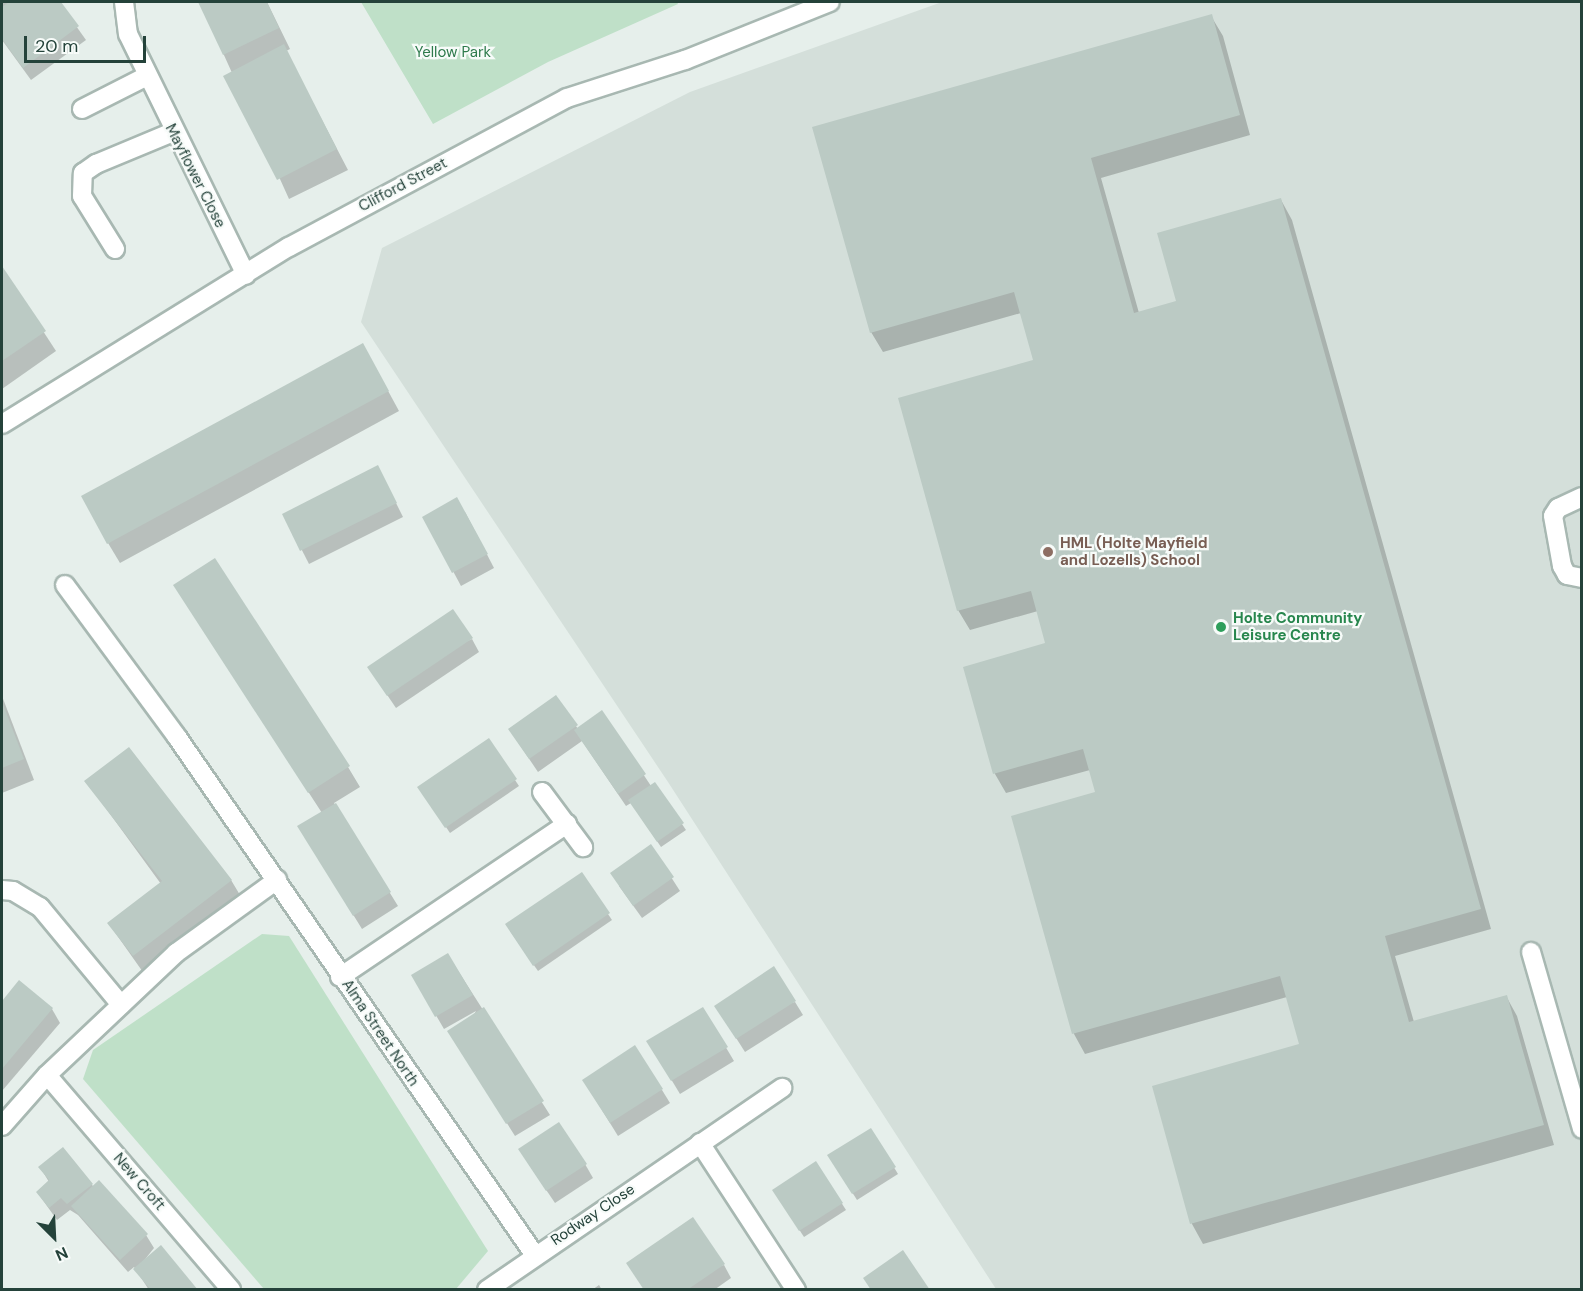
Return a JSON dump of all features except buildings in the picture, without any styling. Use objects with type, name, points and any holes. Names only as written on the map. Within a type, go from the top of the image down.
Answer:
[{"type":"street","name":"Mayflower Close","points":[[124,2],[128,34],[146,77],[246,275]]},
{"type":"street","name":"Clifford Street","points":[[2,424],[246,275],[289,246],[567,98],[685,60],[831,2]]},
{"type":"street","points":[[82,109],[146,77]]},
{"type":"street","points":[[115,249],[82,196],[83,173],[96,164],[173,132]]},
{"type":"street","points":[[1574,576],[1553,516],[1558,508],[1581,497]]},
{"type":"street","points":[[65,585],[277,880],[340,977]]},
{"type":"street","points":[[542,792],[583,847]]},
{"type":"street","name":"Alma Street North","points":[[534,1254],[340,977],[567,824]]},
{"type":"street","points":[[2,1126],[47,1075],[176,953],[277,880]]},
{"type":"street","points":[[2,890],[13,891],[40,908],[121,1005]]},
{"type":"street","points":[[1531,952],[1576,1091],[1581,1129]]},
{"type":"street","name":"New Croft","points":[[47,1075],[231,1290]]},
{"type":"street","name":"Rodway Close","points":[[487,1290],[534,1254],[782,1088]]},
{"type":"street","points":[[700,1143],[796,1290]]},
{"type":"shaded area","name":"HML (Holte Mayfield and Lozells) School","points":[[942,2],[1581,2],[1581,1289],[996,1289],[668,782],[361,322],[382,248],[690,92]]},
{"type":"green space","name":"Yellow Park","points":[[361,2],[677,2],[678,4],[548,62],[433,124]]},
{"type":"green space","points":[[262,934],[289,936],[488,1251],[456,1289],[264,1289],[83,1079],[93,1050]]},
{"type":"place","name":"HML (Holte Mayfield and Lozells) School","points":[[1048,552]]},
{"type":"place","name":"Holte Community Leisure Centre","points":[[1221,627]]}]
